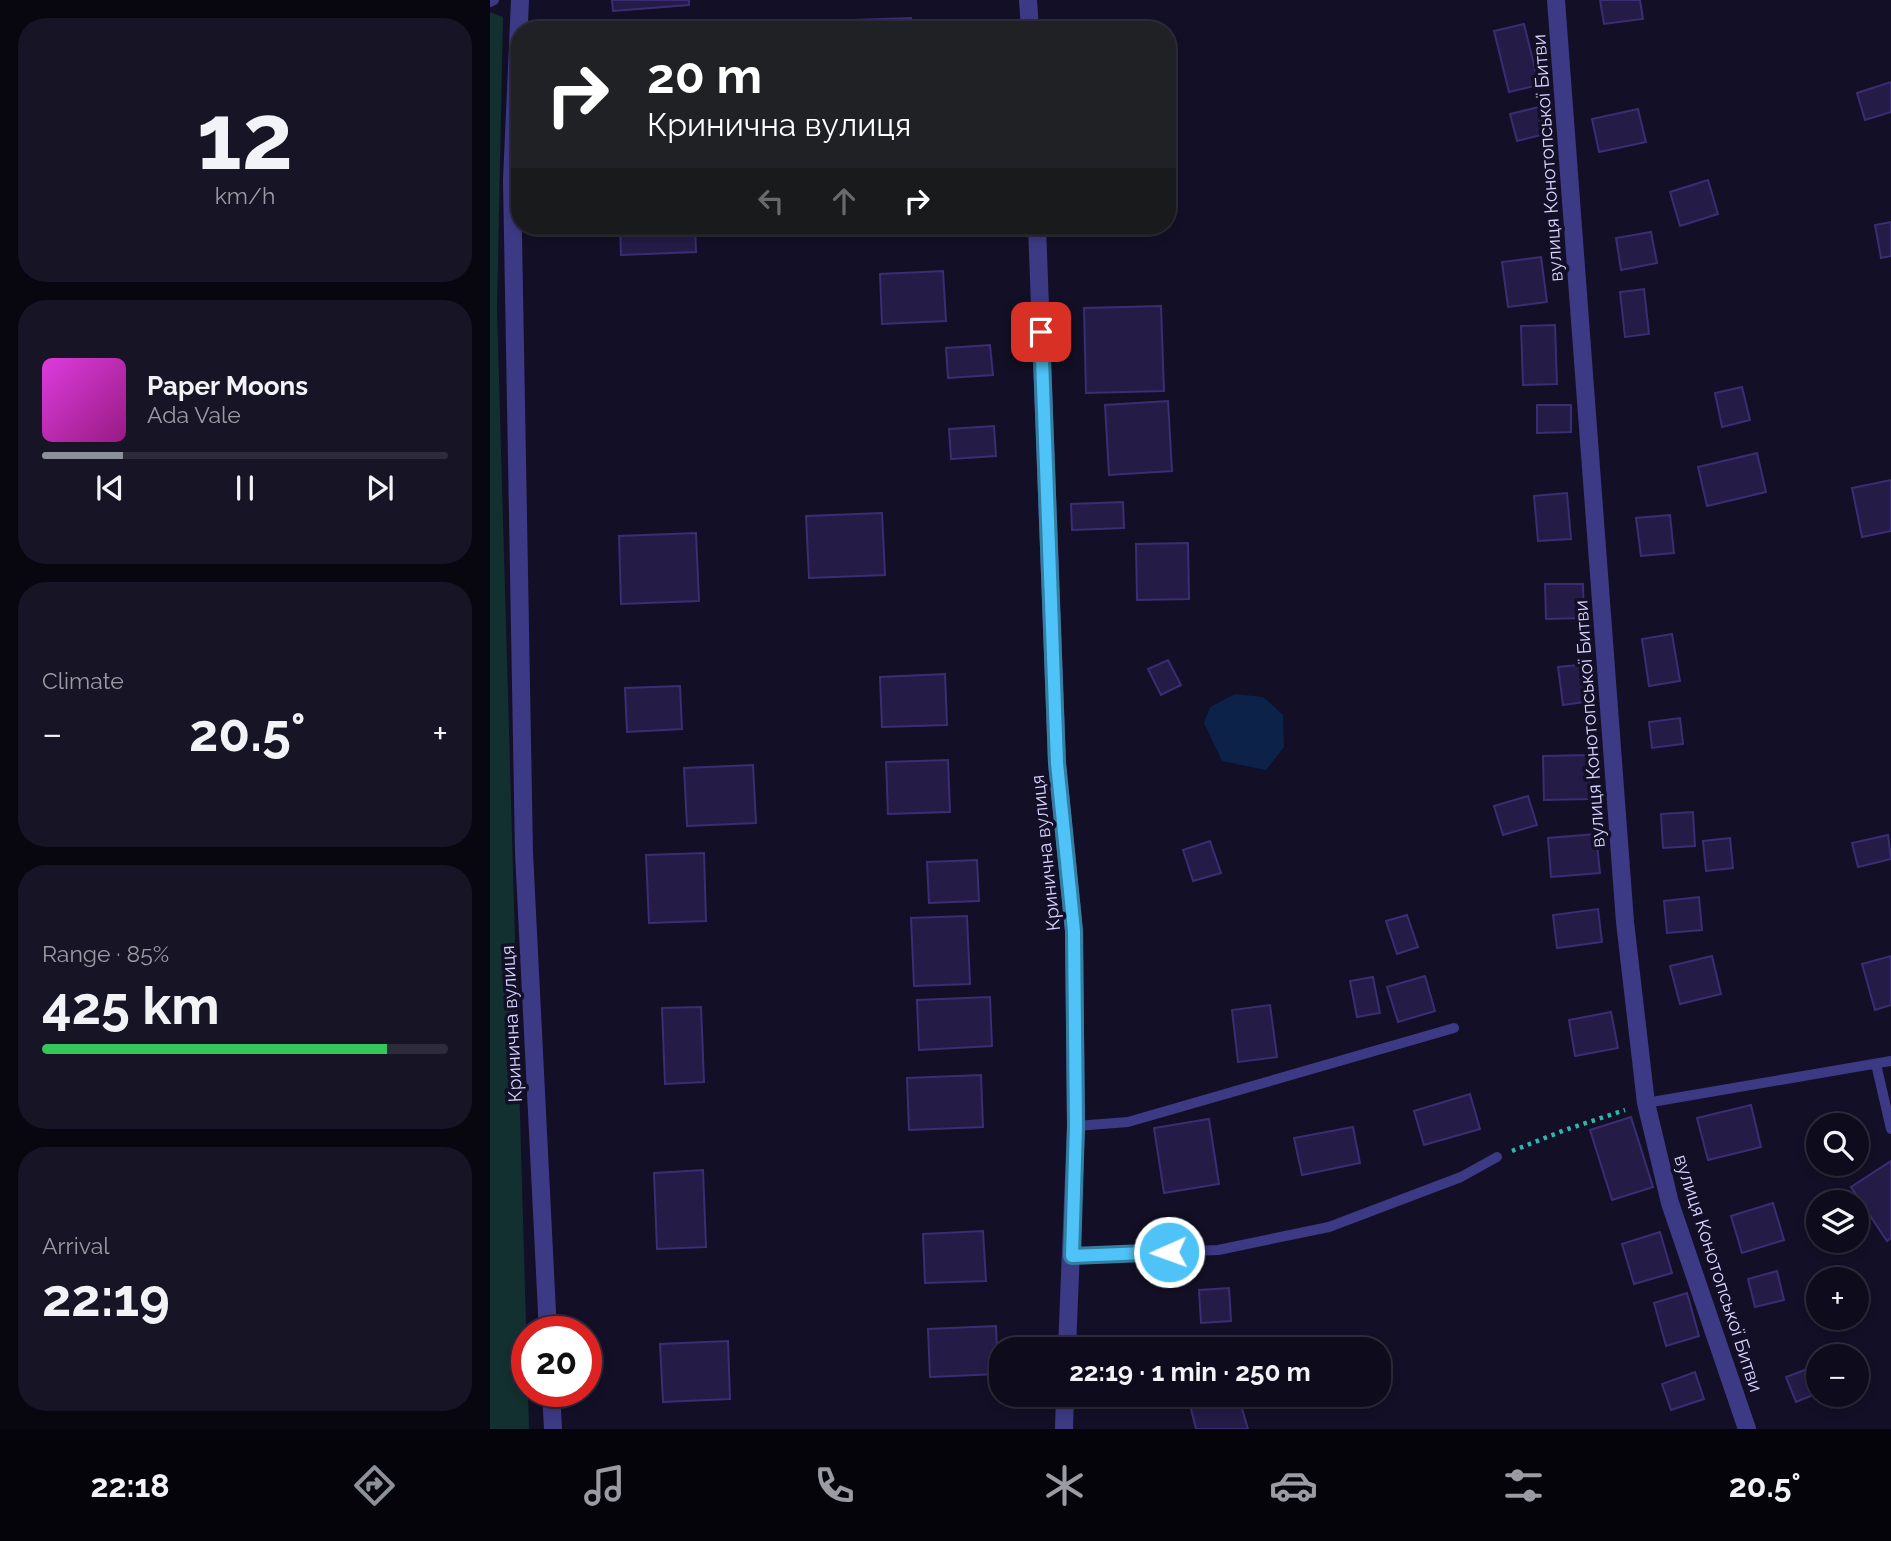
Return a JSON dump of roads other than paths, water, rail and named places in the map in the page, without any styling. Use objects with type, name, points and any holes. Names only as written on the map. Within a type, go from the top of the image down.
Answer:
[{"type":"street","name":"Кринична вулиця","points":[[519,21],[520,0]]},
{"type":"street","points":[[1028,0],[1029,21]]},
{"type":"street","name":"вулиця Конотопської Битви","points":[[1556,0],[1618,845],[1646,1103],[1670,1203],[1747,1429]]},
{"type":"street","name":"Кринична вулиця","points":[[513,235],[524,853],[547,1316]]},
{"type":"street","name":"Кринична вулиця","points":[[1037,235],[1057,763],[1074,931],[1076,1126],[1068,1337]]},
{"type":"street","points":[[552,1407],[553,1429]]},
{"type":"street","points":[[1063,1429],[1064,1407]]},
{"type":"lane","points":[[1076,1126],[1128,1122],[1454,1028]]},
{"type":"lane","points":[[1646,1103],[1891,1061]]},
{"type":"lane","points":[[1876,1065],[1891,1129]]},
{"type":"lane","points":[[1072,1256],[1217,1250],[1329,1227],[1461,1177],[1497,1157]]},
{"type":"water","points":[[1235,694],[1263,697],[1283,715],[1284,747],[1266,770],[1222,761],[1204,723],[1210,707]]}]
